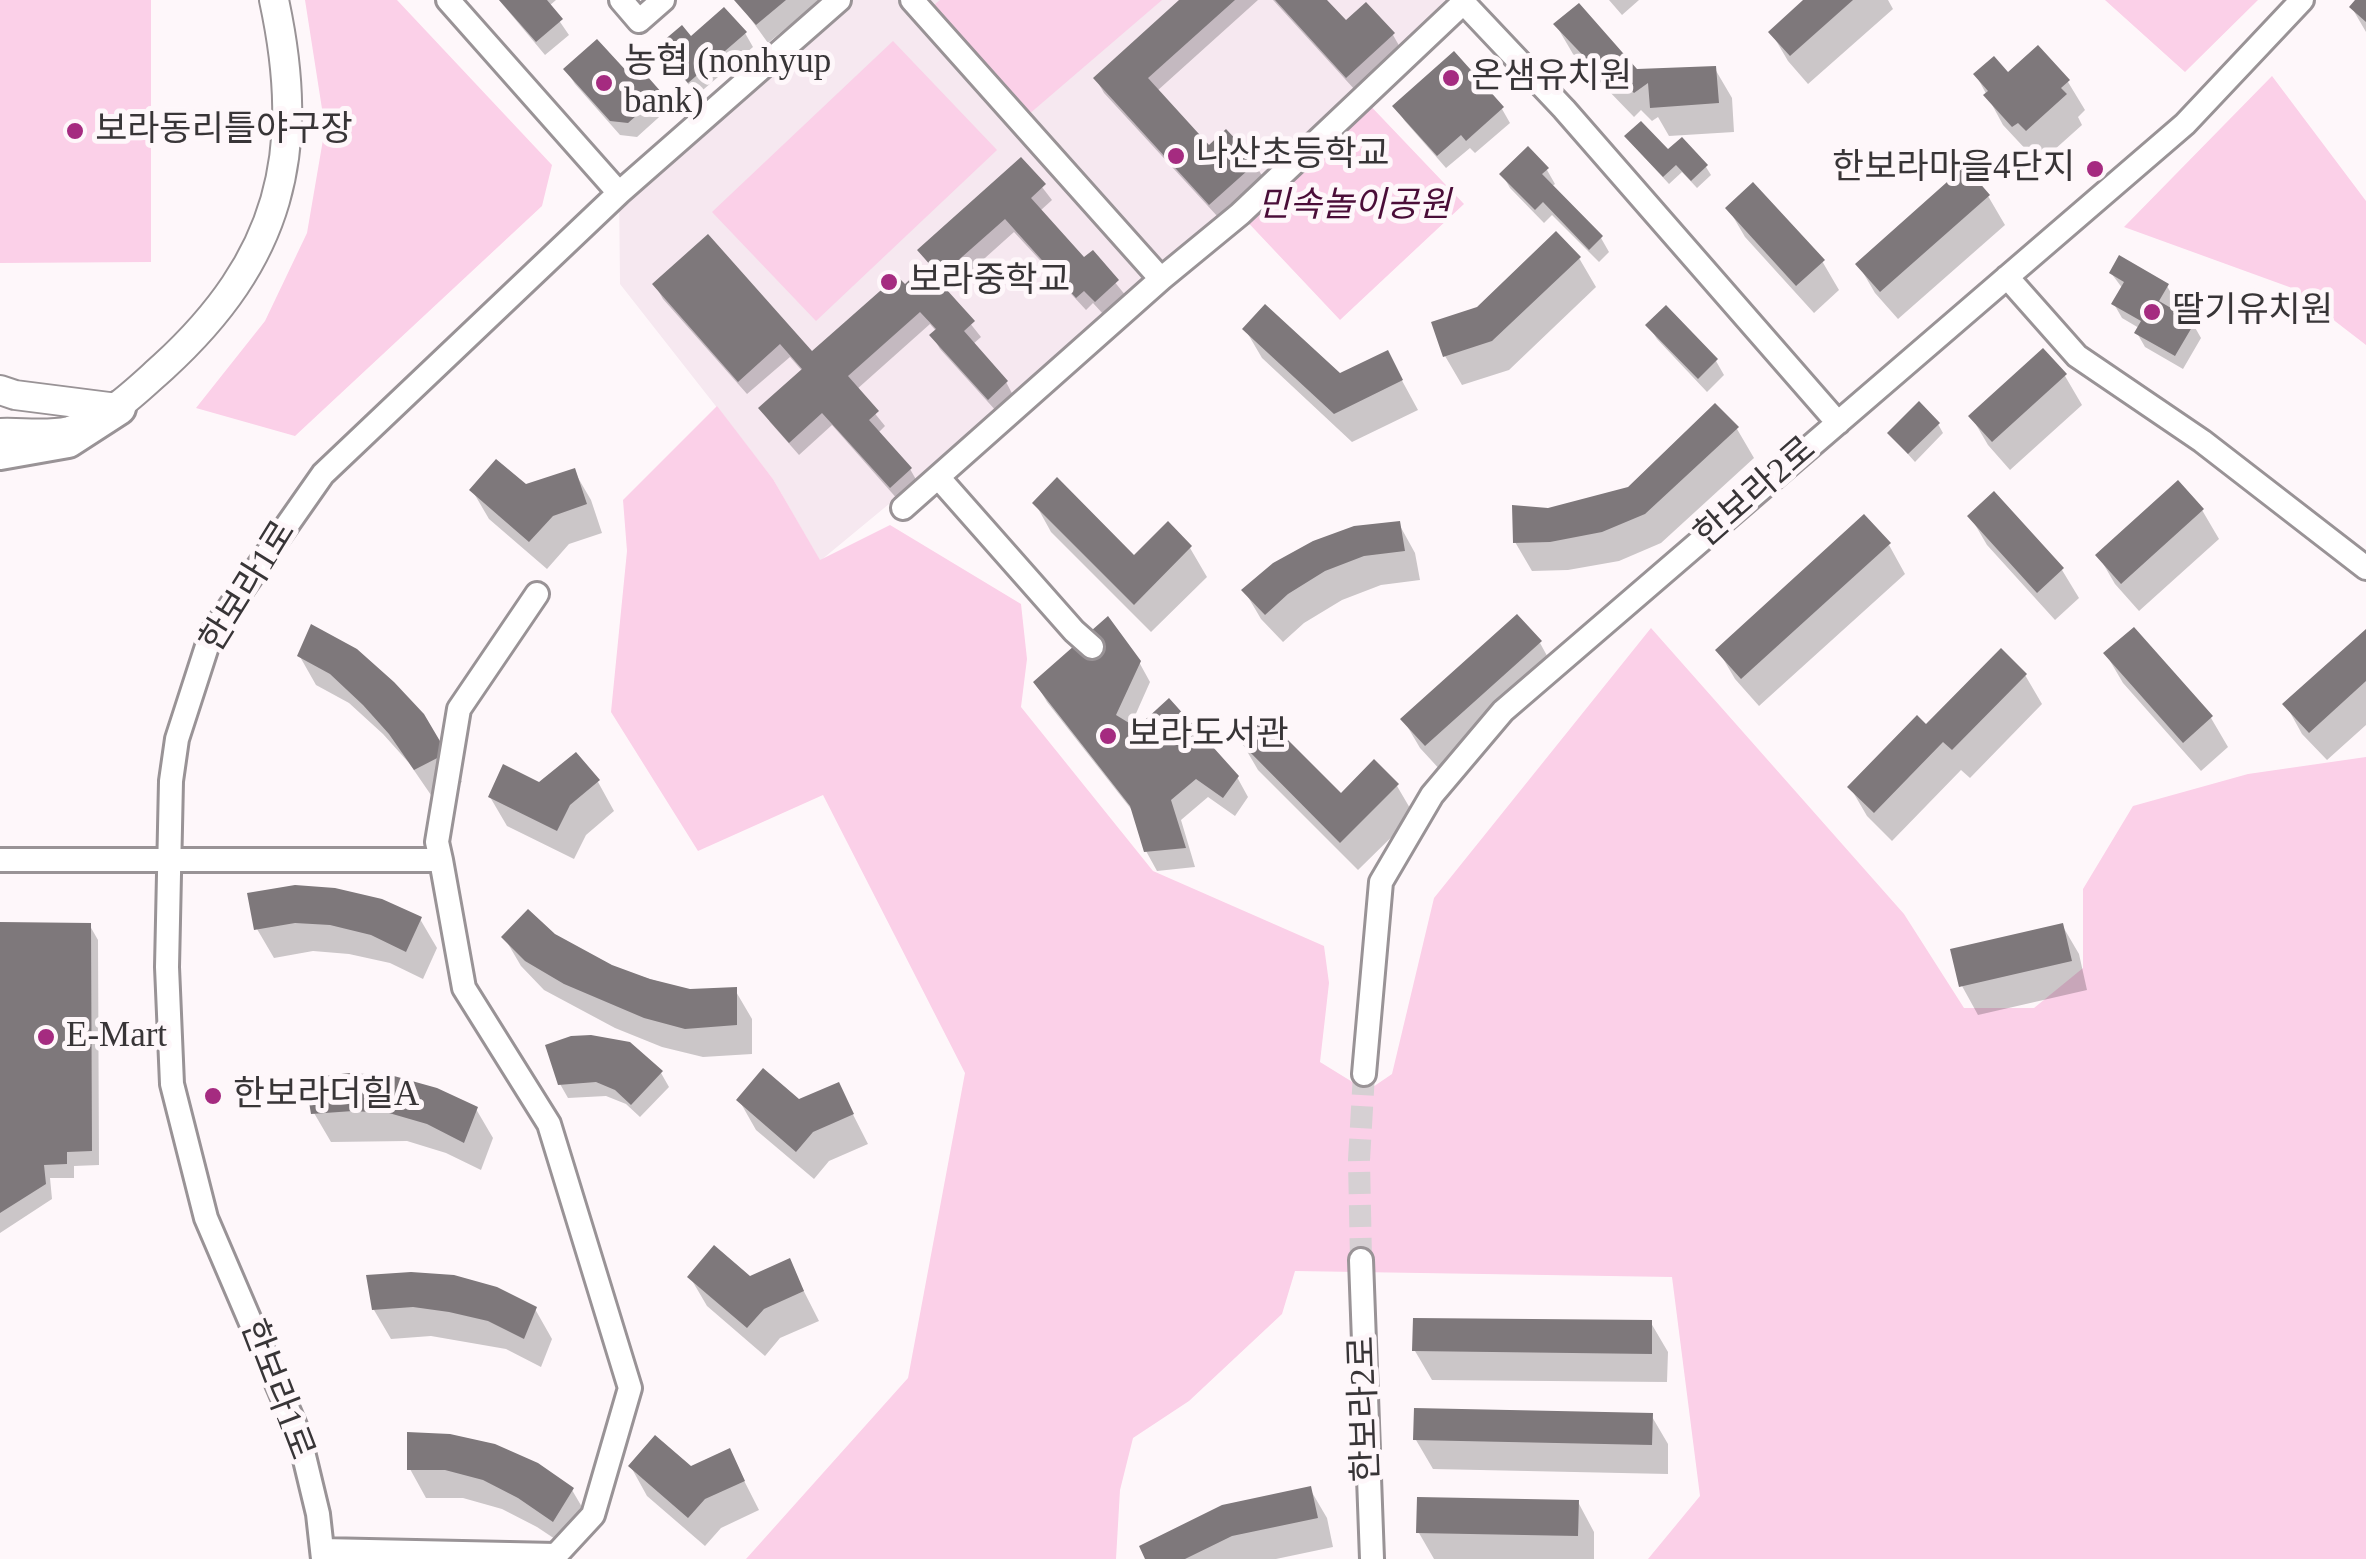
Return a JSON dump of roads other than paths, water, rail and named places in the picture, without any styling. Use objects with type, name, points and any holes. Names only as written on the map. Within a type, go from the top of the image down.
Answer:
[{"type":"highway","points":[[0,453],[68,441],[119,408]]},
{"type":"main road","points":[[0,433],[68,431],[119,408],[200,333],[235,284],[275,211],[288,151],[284,43],[274,0]]},
{"type":"main road","points":[[0,390],[15,396],[119,408]]},
{"type":"street","points":[[448,0],[619,192]]},
{"type":"street","points":[[621,0],[639,21],[663,0]]},
{"type":"street","name":"한보라1로","points":[[322,1555],[318,1514],[299,1435],[206,1218],[172,1084],[167,860],[170,781],[177,739],[211,634],[323,474],[619,192],[839,0]]},
{"type":"street","points":[[912,0],[1160,279]]},
{"type":"street","name":"한보라2로","points":[[1364,1074],[1382,882],[1432,794],[1503,711],[2185,124],[2302,0]]},
{"type":"street","points":[[903,508],[1160,279],[1240,214],[1462,1],[1564,109],[1838,423]]},
{"type":"street","points":[[2007,277],[2077,356],[2202,442],[2366,568]]},
{"type":"street","points":[[938,477],[1074,631],[1092,646]]},
{"type":"street","points":[[322,1555],[556,1555],[593,1515],[630,1388],[550,1124],[464,988],[438,842],[460,709],[537,594]]},
{"type":"street","points":[[0,860],[441,860]]},
{"type":"street","name":"한보라2로","points":[[1361,1260],[1372,1559]]},
{"type":"tunnel","points":[[1361,1260],[1359,1160],[1364,1074]]},
{"type":"place","name":"온샘유치원","points":[[1451,78]]},
{"type":"place","name":"농협 (nonhyup bank)","points":[[604,83]]},
{"type":"place","name":"보라동리틀야구장","points":[[75,131]]},
{"type":"place","name":"나산초등학교","points":[[1176,156]]},
{"type":"place","name":"한보라마을4단지","points":[[2095,169]]},
{"type":"place","name":"보라중학교","points":[[889,282]]},
{"type":"place","name":"딸기유치원","points":[[2152,312]]},
{"type":"place","name":"보라도서관","points":[[1108,736]]},
{"type":"place","name":"E-Mart","points":[[46,1037]]},
{"type":"place","name":"한보라더힐A","points":[[213,1096]]},
{"type":"park label","name":"민속놀이공원","points":[[1354,207]]}]
